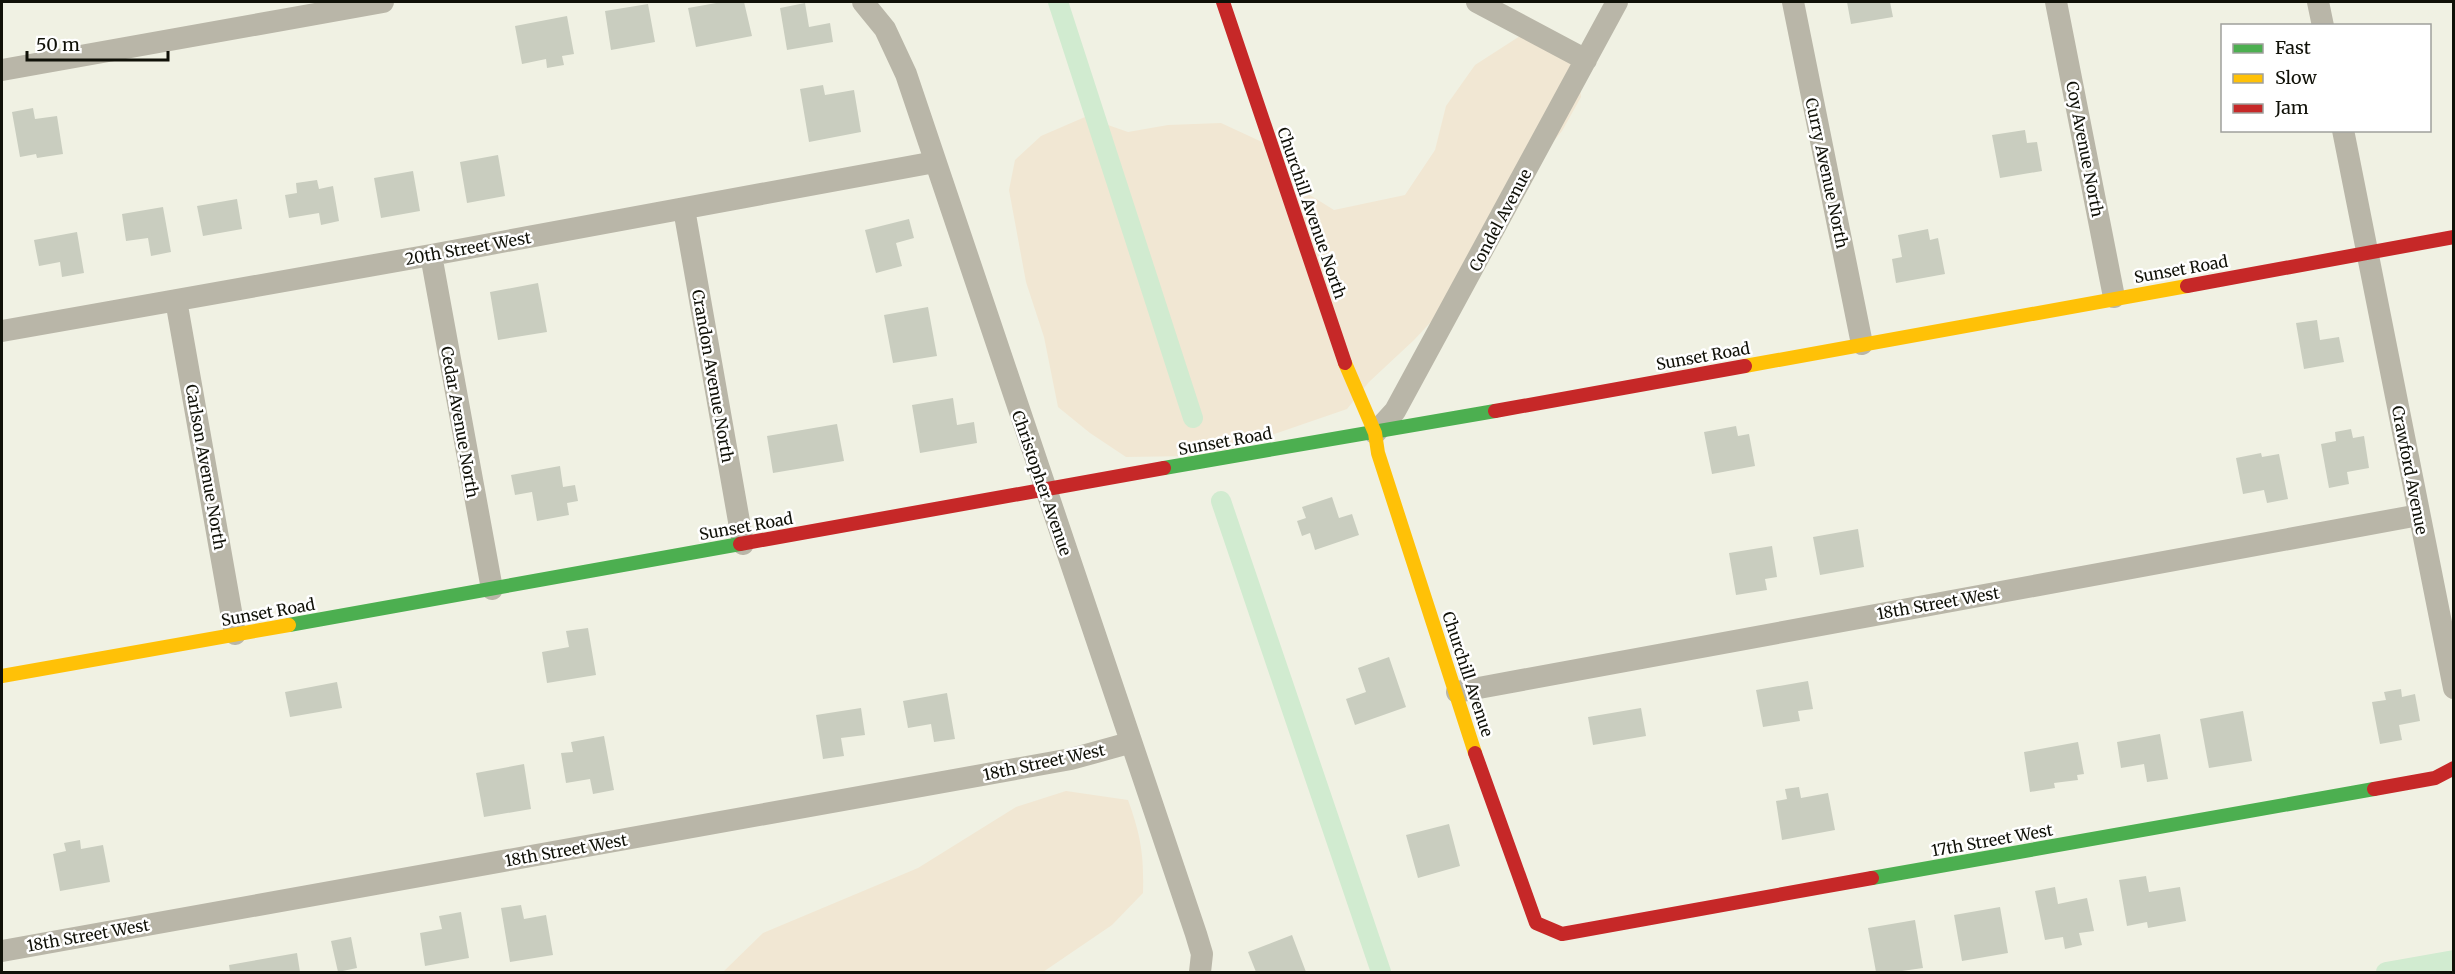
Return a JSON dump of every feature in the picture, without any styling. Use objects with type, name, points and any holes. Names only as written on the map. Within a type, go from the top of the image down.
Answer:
[{"type":"street","points":[[2,70],[384,2]]},
{"type":"street","name":"Christopher Avenue","points":[[863,2],[885,28],[897,51],[1129,743],[1199,944],[1202,954],[1200,972]]},
{"type":"street","name":"Churchill Avenue North","points":[[1223,2],[1352,382],[1375,433]]},
{"type":"street","points":[[1477,2],[1586,60]]},
{"type":"street","name":"Condel Avenue","points":[[1375,433],[1395,411],[1617,2]]},
{"type":"street","name":"Curry Avenue North","points":[[1792,2],[1862,344]]},
{"type":"street","name":"Coy Avenue North","points":[[2056,2],[2114,297]]},
{"type":"street","points":[[2318,2],[2323,24]]},
{"type":"street","name":"Crawford Avenue","points":[[2343,132],[2454,688]]},
{"type":"street","name":"20th Street West","points":[[2,331],[935,162]]},
{"type":"street","name":"Crandon Avenue North","points":[[684,209],[743,544]]},
{"type":"street","name":"Sunset Road","points":[[2,676],[1375,433],[2454,237]]},
{"type":"street","name":"Cedar Avenue North","points":[[430,255],[492,589]]},
{"type":"street","name":"Carlson Avenue North","points":[[176,300],[235,634]]},
{"type":"street","name":"Churchill Avenue","points":[[1375,433],[1378,453],[1456,692],[1511,859],[1536,923]]},
{"type":"street","name":"18th Street West","points":[[1456,692],[2387,523],[2419,515]]},
{"type":"street","name":"18th Street West","points":[[2,951],[1048,763],[1129,743]]},
{"type":"street","name":"17th Street West","points":[[1536,923],[1562,934],[2435,778],[2454,768]]},
{"type":"shaded area","points":[[1520,36],[1578,61],[1581,97],[1562,131],[1517,186],[1459,292],[1414,340],[1369,382],[1347,409],[1231,449],[1194,456],[1126,457],[1090,433],[1058,407],[1044,337],[1026,282],[1009,190],[1015,160],[1041,136],[1085,117],[1128,132],[1168,125],[1221,123],[1262,142],[1297,187],[1334,210],[1405,195],[1435,150],[1446,106],[1475,65]]},
{"type":"shaded area","points":[[1066,791],[1128,800],[1141,846],[1143,893],[1112,925],[1043,972],[723,972],[763,933],[918,868],[1016,807]]},
{"type":"building","points":[[722,2],[744,2],[752,36],[696,47],[688,8]]},
{"type":"building","points":[[1847,2],[1890,2],[1893,17],[1851,24]]},
{"type":"building","points":[[805,3],[809,27],[830,23],[833,42],[787,50],[780,8]]},
{"type":"building","points":[[648,4],[655,42],[611,50],[605,11]]},
{"type":"building","points":[[567,16],[574,54],[562,56],[564,65],[547,68],[546,59],[522,64],[515,26]]},
{"type":"building","points":[[823,85],[825,95],[854,90],[861,132],[809,142],[800,89]]},
{"type":"building","points":[[33,108],[35,119],[57,116],[63,154],[37,158],[36,154],[20,157],[12,112]]},
{"type":"building","points":[[2025,130],[2027,143],[2037,142],[2042,171],[2000,178],[1992,135]]},
{"type":"building","points":[[498,155],[505,196],[467,203],[460,162]]},
{"type":"building","points":[[413,171],[420,211],[381,218],[374,178]]},
{"type":"building","points":[[317,180],[319,189],[333,186],[339,221],[321,225],[319,213],[289,218],[285,195],[297,193],[296,183]]},
{"type":"building","points":[[237,199],[242,229],[203,236],[197,206]]},
{"type":"building","points":[[163,207],[171,252],[151,256],[148,238],[126,241],[122,214]]},
{"type":"building","points":[[909,219],[914,238],[896,243],[902,266],[876,273],[865,230]]},
{"type":"building","points":[[1928,229],[1930,240],[1938,238],[1945,274],[1896,283],[1892,259],[1902,257],[1898,235]]},
{"type":"building","points":[[77,232],[84,273],[62,277],[60,262],[39,266],[34,240]]},
{"type":"building","points":[[538,283],[547,332],[498,340],[490,292]]},
{"type":"building","points":[[928,307],[937,356],[893,363],[884,315]]},
{"type":"building","points":[[2317,320],[2320,340],[2339,337],[2344,362],[2304,369],[2296,323]]},
{"type":"building","points":[[953,398],[957,425],[974,422],[977,443],[920,453],[912,405]]},
{"type":"building","points":[[837,424],[844,461],[773,473],[767,436]]},
{"type":"building","points":[[1736,426],[1738,436],[1749,434],[1755,466],[1712,474],[1704,432]]},
{"type":"building","points":[[2351,429],[2353,438],[2364,436],[2369,468],[2347,472],[2349,484],[2329,488],[2321,444],[2336,441],[2335,432]]},
{"type":"building","points":[[2261,453],[2262,457],[2279,454],[2288,499],[2267,503],[2264,490],[2243,494],[2236,458]]},
{"type":"building","points":[[560,466],[563,487],[575,485],[578,501],[567,503],[569,515],[537,521],[532,492],[515,495],[511,475]]},
{"type":"building","points":[[1332,497],[1339,518],[1352,514],[1359,535],[1315,550],[1310,533],[1302,536],[1297,521],[1306,518],[1302,507]]},
{"type":"building","points":[[1858,529],[1864,567],[1820,575],[1813,537]]},
{"type":"building","points":[[1772,546],[1777,577],[1765,579],[1767,590],[1736,595],[1729,553]]},
{"type":"building","points":[[588,628],[596,675],[547,683],[542,652],[569,647],[566,631]]},
{"type":"building","points":[[1389,657],[1406,707],[1355,725],[1346,699],[1366,692],[1358,668]]},
{"type":"building","points":[[1808,681],[1813,709],[1798,711],[1800,721],[1763,727],[1756,690]]},
{"type":"building","points":[[337,682],[342,708],[290,717],[285,692]]},
{"type":"building","points":[[2401,689],[2402,697],[2415,694],[2420,721],[2399,725],[2402,740],[2380,744],[2372,702],[2386,700],[2384,692]]},
{"type":"building","points":[[947,693],[955,739],[934,742],[931,724],[908,728],[903,701]]},
{"type":"building","points":[[861,708],[865,735],[841,738],[844,756],[823,759],[816,715]]},
{"type":"building","points":[[1641,708],[1646,736],[1593,745],[1588,717]]},
{"type":"building","points":[[2243,711],[2252,761],[2209,768],[2200,719]]},
{"type":"building","points":[[2160,734],[2168,779],[2147,782],[2144,764],[2121,768],[2117,742]]},
{"type":"building","points":[[604,736],[614,790],[593,794],[590,779],[566,783],[561,753],[573,752],[571,742]]},
{"type":"building","points":[[2078,742],[2084,774],[2077,775],[2078,780],[2054,783],[2055,788],[2030,792],[2024,752]]},
{"type":"building","points":[[524,764],[531,809],[484,817],[476,773]]},
{"type":"building","points":[[1799,787],[1801,798],[1828,793],[1835,830],[1782,840],[1776,801],[1787,799],[1785,789]]},
{"type":"building","points":[[1449,824],[1460,866],[1418,878],[1406,835]]},
{"type":"building","points":[[80,840],[81,849],[103,845],[110,882],[60,891],[53,854],[66,851],[64,843]]},
{"type":"building","points":[[2146,876],[2149,892],[2180,887],[2186,921],[2148,928],[2147,922],[2127,926],[2119,880]]},
{"type":"building","points":[[2055,887],[2058,904],[2087,898],[2094,931],[2079,933],[2082,945],[2065,949],[2063,937],[2045,940],[2035,891]]},
{"type":"building","points":[[521,905],[524,919],[546,915],[553,955],[510,962],[501,908]]},
{"type":"building","points":[[2000,907],[2008,953],[1962,961],[1954,915]]},
{"type":"building","points":[[461,912],[469,958],[425,966],[420,933],[442,929],[439,916]]},
{"type":"building","points":[[1915,920],[1923,968],[1876,972],[1868,928]]},
{"type":"building","points":[[1292,935],[1306,972],[1256,972],[1248,952]]},
{"type":"building","points":[[351,937],[357,968],[338,972],[331,941]]},
{"type":"building","points":[[297,953],[300,972],[230,972],[229,965]]},
{"type":"waterway","points":[[1058,2],[1193,418]]},
{"type":"waterway","points":[[1221,501],[1381,972]]},
{"type":"waterway","points":[[2386,972],[2454,960]]},
{"type":"traffic: fast","points":[[1164,468],[1495,411]]},
{"type":"traffic: fast","points":[[289,625],[740,544]]},
{"type":"traffic: fast","points":[[1872,878],[2374,789]]},
{"type":"traffic: slow","points":[[1745,366],[2187,286]]},
{"type":"traffic: slow","points":[[1345,363],[1375,433],[1378,453],[1475,753]]},
{"type":"traffic: slow","points":[[2,676],[289,625]]},
{"type":"traffic: jam","points":[[1223,2],[1345,363]]},
{"type":"traffic: jam","points":[[2187,286],[2454,237]]},
{"type":"traffic: jam","points":[[1495,411],[1745,366]]},
{"type":"traffic: jam","points":[[740,544],[1164,468]]},
{"type":"traffic: jam","points":[[1475,753],[1536,923],[1562,934],[1872,878]]},
{"type":"traffic: jam","points":[[2374,789],[2435,778],[2454,768]]}]
